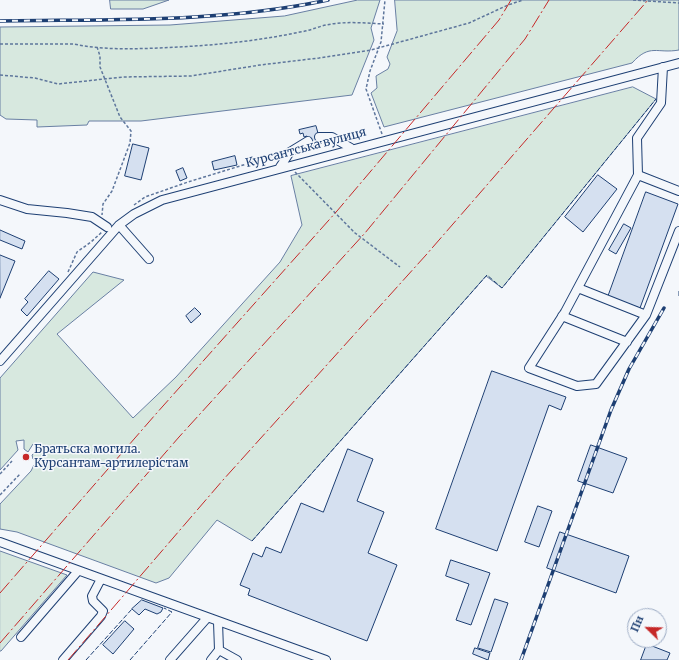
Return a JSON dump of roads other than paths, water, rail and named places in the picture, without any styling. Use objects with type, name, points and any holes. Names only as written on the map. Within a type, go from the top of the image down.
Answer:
[{"type":"street","name":"Курсантська вулиця","points":[[0,361],[119,225],[134,214],[162,200],[351,148],[679,63]]},
{"type":"street","points":[[662,67],[661,103],[637,138],[638,175],[578,288],[529,368],[577,386],[596,384],[646,315],[679,231]]},
{"type":"street","points":[[319,137],[332,137],[351,148]]},
{"type":"street","points":[[280,167],[290,152],[308,141]]},
{"type":"street","points":[[638,175],[679,191]]},
{"type":"street","points":[[0,200],[27,209],[92,217],[104,225]]},
{"type":"street","points":[[119,225],[149,259]]},
{"type":"street","points":[[578,288],[646,315]]},
{"type":"street","points":[[562,316],[627,342]]},
{"type":"street","points":[[0,542],[326,660]]},
{"type":"street","points":[[21,637],[78,571]]},
{"type":"street","points":[[64,660],[101,616],[103,611],[93,601],[92,596],[102,579]]},
{"type":"street","points":[[170,660],[207,618]]},
{"type":"street","points":[[211,660],[219,650],[218,622]]},
{"type":"street","points":[[219,650],[237,660]]},
{"type":"railway","points":[[0,21],[123,20],[205,16],[247,13],[328,0]]},
{"type":"railway","points":[[521,660],[611,410],[629,369],[664,308]]},
{"type":"place","name":"Братьска могила. Курсантам-артилерістам","points":[[26,457]]}]
